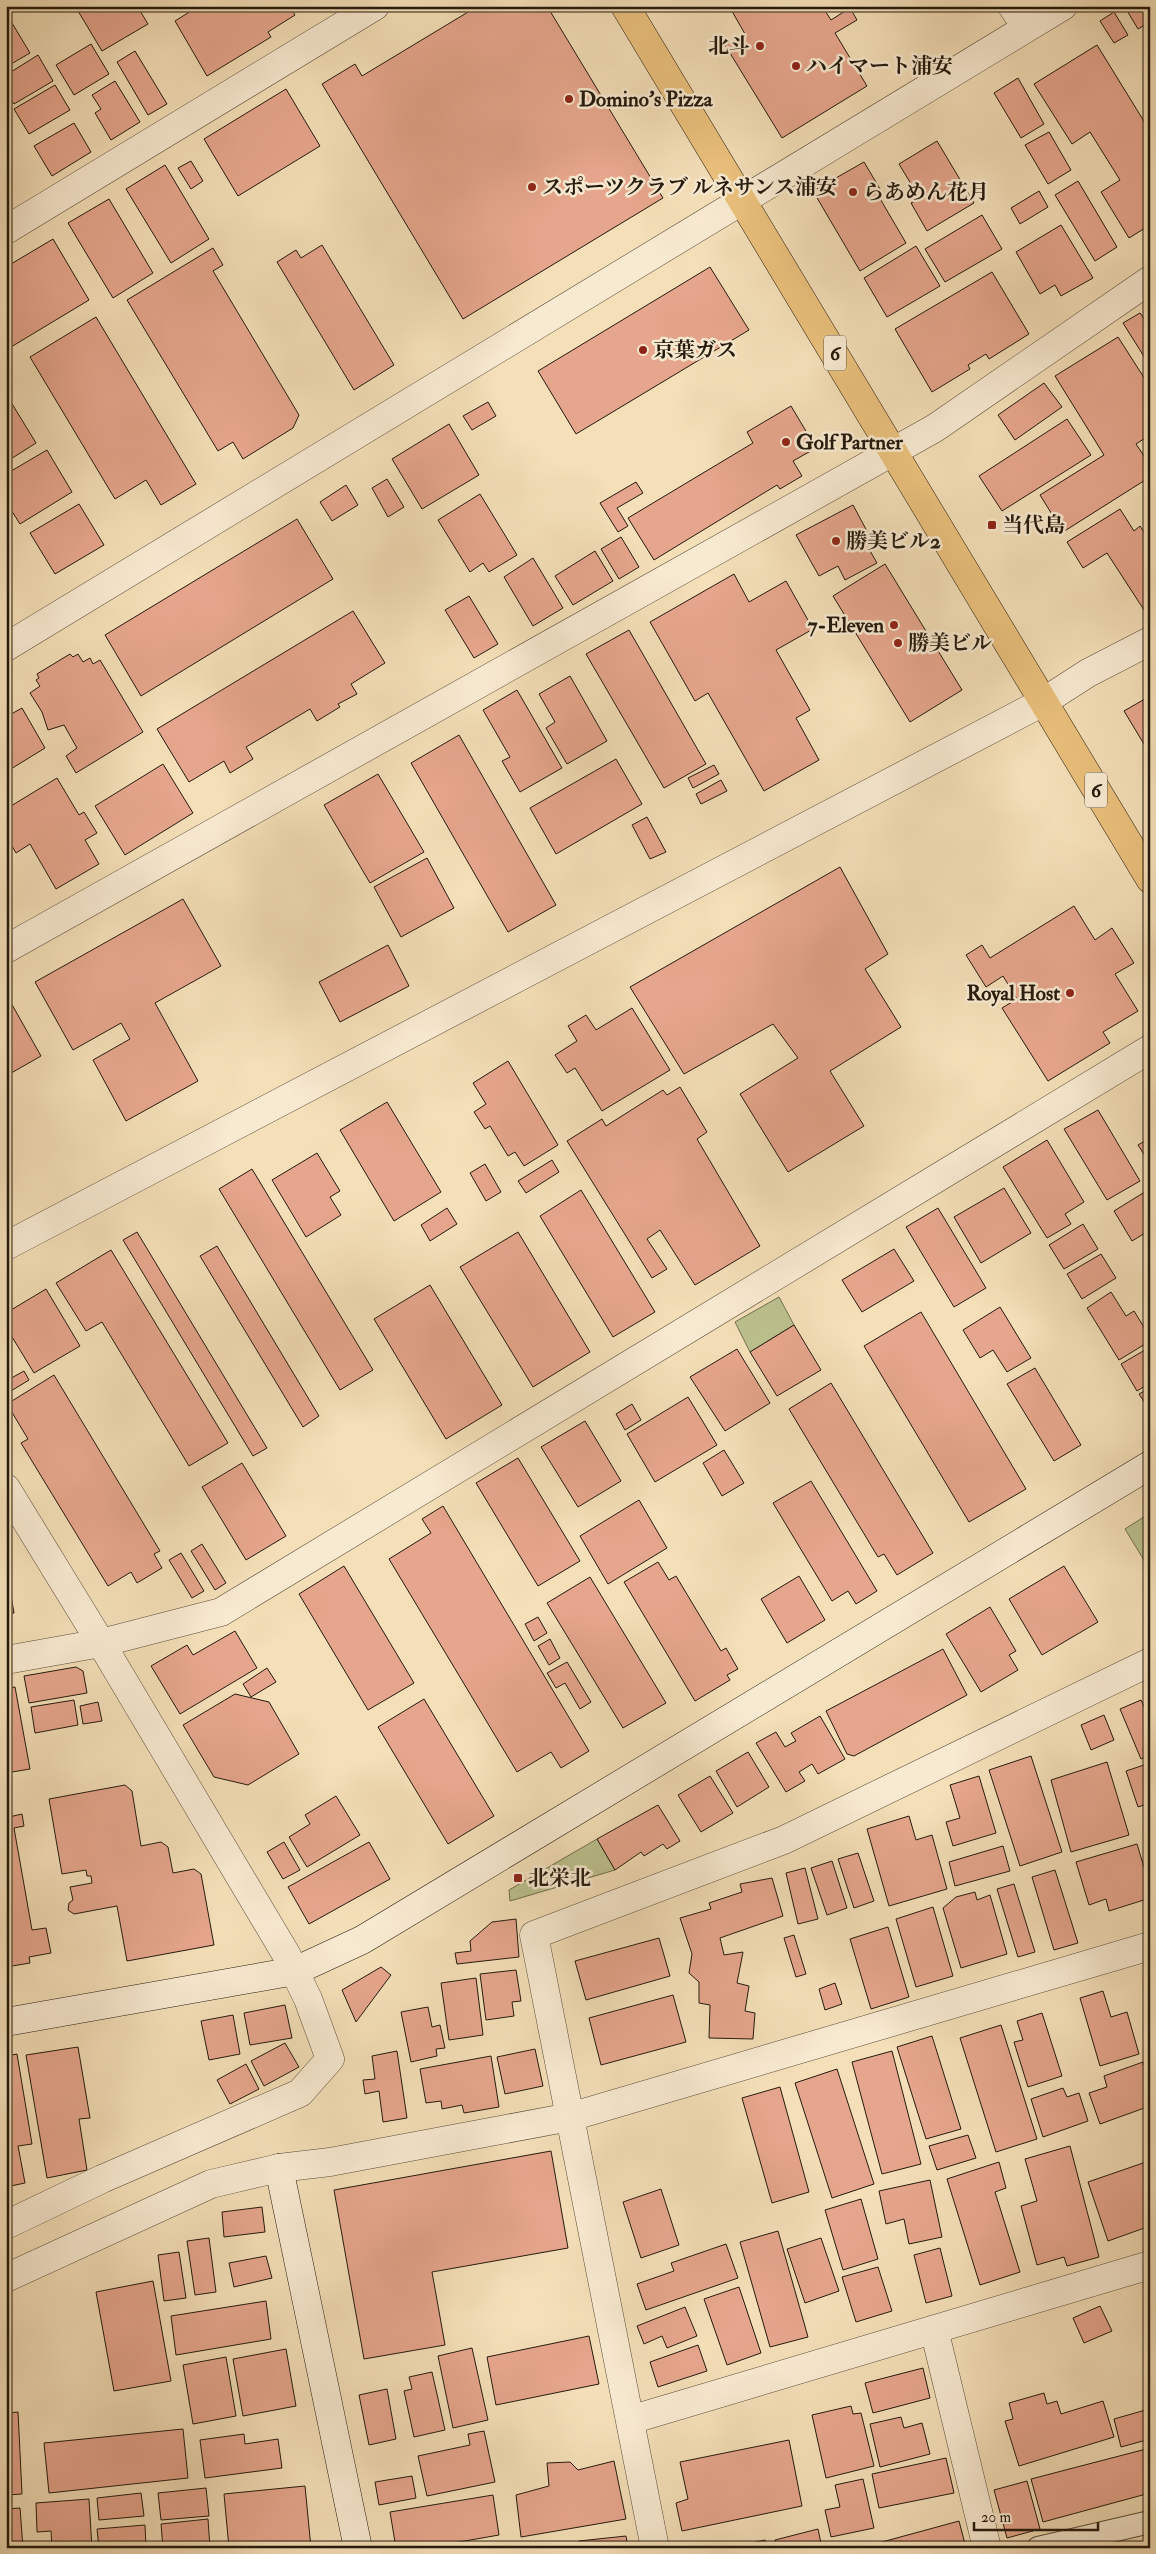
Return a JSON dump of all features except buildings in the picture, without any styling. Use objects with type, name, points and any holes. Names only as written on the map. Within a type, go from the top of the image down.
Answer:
[{"type":"main road","name":"6","points":[[625,6],[743,199],[1150,879]]},
{"type":"street","points":[[6,230],[375,6]]},
{"type":"street","points":[[6,647],[743,199],[1020,17],[1063,6]]},
{"type":"street","points":[[6,949],[935,428],[1150,280]]},
{"type":"street","points":[[6,1246],[1043,702],[1088,672],[1150,641]]},
{"type":"street","points":[[6,1660],[102,1643],[221,1612],[1150,1049]]},
{"type":"street","points":[[6,2022],[295,1971],[362,1940],[1150,1466]]},
{"type":"street","points":[[6,1488],[102,1643],[295,1971],[330,2059],[300,2092],[102,2179],[6,2225]]},
{"type":"street","points":[[655,2548],[534,1935],[784,1840],[1150,1662]]},
{"type":"street","points":[[6,2278],[211,2184],[279,2168],[330,2162],[570,2117],[1150,1946]]},
{"type":"street","points":[[279,2168],[358,2548]]},
{"type":"street","points":[[630,2420],[1150,2265]]},
{"type":"street","points":[[934,2329],[987,2548]]},
{"type":"lane","points":[[1038,2548],[1150,2522]]},
{"type":"green space","points":[[779,1297],[794,1325],[750,1352],[735,1322]]},
{"type":"green space","points":[[1150,1513],[1150,1570],[1125,1529]]},
{"type":"green space","points":[[597,1839],[615,1870],[510,1901],[509,1890]]},
{"type":"place","name":"北斗","points":[[760,46]]},
{"type":"place","name":"ハイマート浦安","points":[[796,66]]},
{"type":"place","name":"Domino's Pizza","points":[[569,99]]},
{"type":"place","name":"スポーツクラブ ルネサンス浦安","points":[[532,187]]},
{"type":"place","name":"らあめん花月","points":[[853,192]]},
{"type":"place","name":"京葉ガス","points":[[643,350]]},
{"type":"place","name":"Golf Partner","points":[[786,442]]},
{"type":"place","name":"当代島","points":[[992,525]]},
{"type":"place","name":"勝美ビル2","points":[[836,541]]},
{"type":"place","name":"7-Eleven","points":[[894,625]]},
{"type":"place","name":"勝美ビル","points":[[898,643]]},
{"type":"place","name":"Royal Host","points":[[1070,993]]},
{"type":"place","name":"北栄北","points":[[518,1878]]}]
